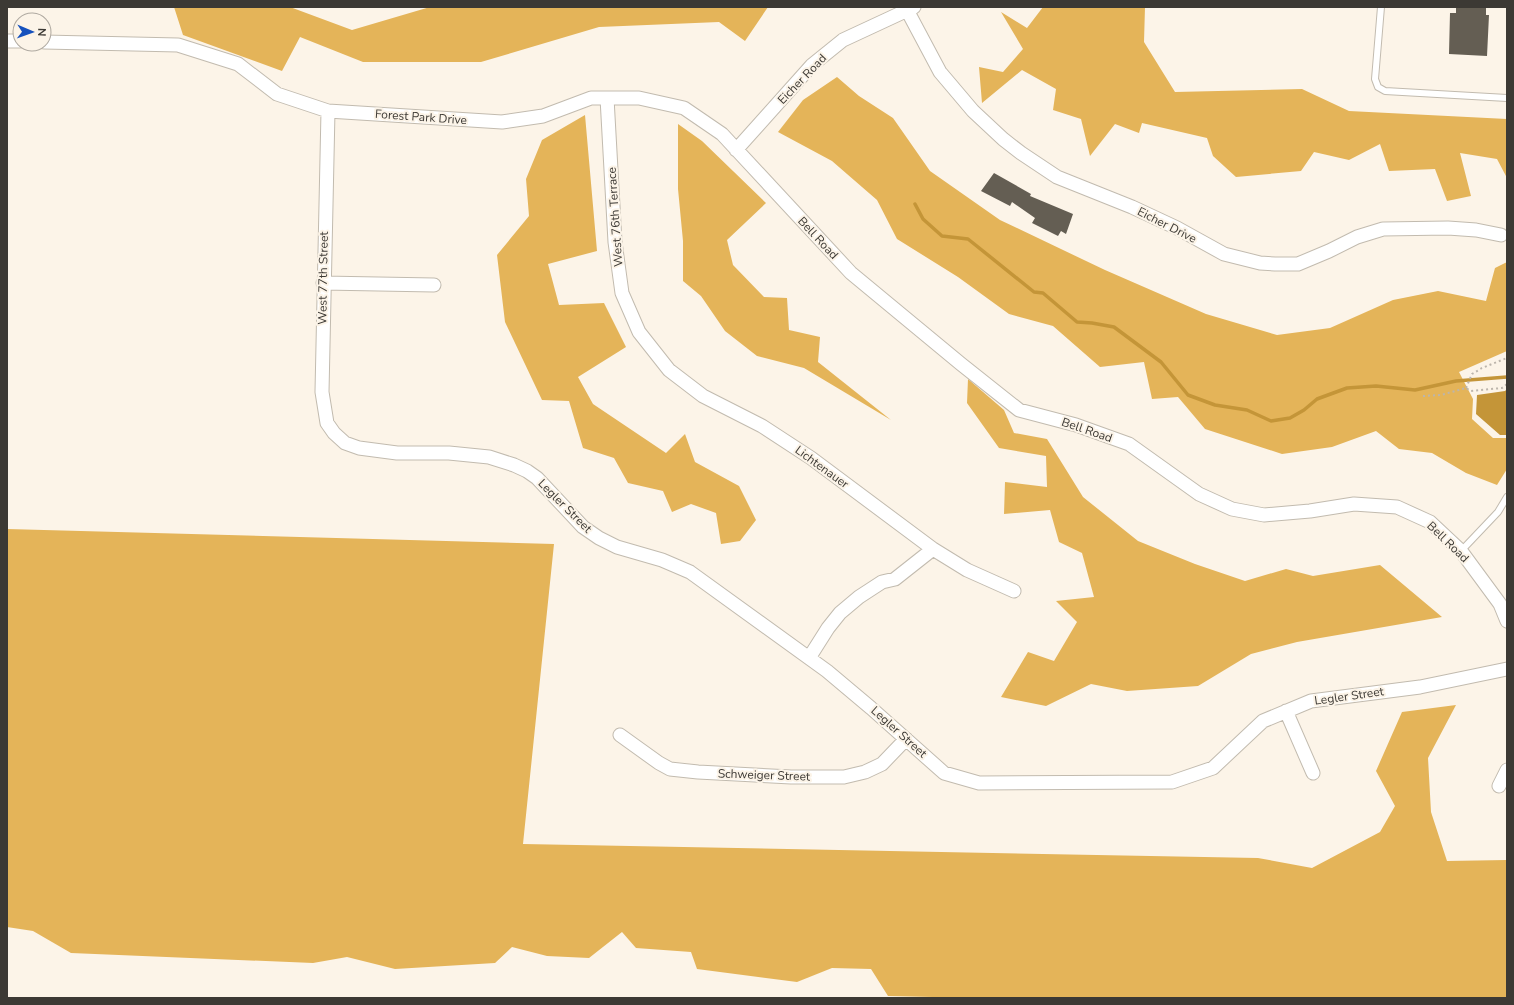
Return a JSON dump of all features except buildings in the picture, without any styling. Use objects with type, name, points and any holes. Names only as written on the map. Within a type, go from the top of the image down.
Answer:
[{"type":"street","name":"Eicher Road","points":[[736,150],[812,65],[843,40],[911,8]]},
{"type":"street","name":"Eicher Drive","points":[[911,8],[940,72],[973,111],[1021,153],[1058,177],[1177,228],[1224,254],[1260,263],[1298,264],[1357,237],[1383,229],[1448,228],[1501,235]]},
{"type":"street","name":"Forest Park Drive","points":[[52,42],[178,45],[238,64],[277,94],[328,111],[502,122],[543,116],[591,98],[639,98],[684,108],[722,134],[736,150]]},
{"type":"street","name":"West 76th Terrace","points":[[608,98],[615,242],[622,293],[639,332]]},
{"type":"street","name":"West 77th Street","points":[[328,111],[323,283],[322,392],[327,423],[340,439]]},
{"type":"street","name":"Bell Road","points":[[736,150],[851,273],[961,364],[1020,410],[1076,425],[1129,444],[1199,494],[1232,509],[1264,515],[1310,511],[1354,504],[1396,507],[1430,522],[1461,551],[1500,604],[1507,621]]},
{"type":"street","points":[[323,283],[434,285]]},
{"type":"street","name":"Lichtenauer","points":[[639,332],[669,370],[703,396],[768,430],[811,458],[933,549],[967,570],[1014,591]]},
{"type":"street","name":"Legler Street","points":[[340,439],[345,443],[359,448],[397,453],[449,453],[489,457],[514,465],[537,478],[583,527],[599,538],[617,547],[662,560],[690,572],[809,658],[872,708],[944,773],[979,783],[1172,782],[1213,768],[1263,721],[1311,701],[1420,687],[1507,669]]},
{"type":"street","points":[[809,658],[828,628],[840,613],[859,596],[882,582],[895,579],[933,549]]},
{"type":"street","points":[[1286,711],[1314,773]]},
{"type":"street","name":"Schweiger Street","points":[[620,735],[659,763],[670,768],[698,772],[844,778],[866,772],[882,764],[906,740]]},
{"type":"street","points":[[1499,786],[1507,770]]},
{"type":"lane","points":[[1381,7],[1375,79],[1378,87],[1386,91],[1507,98]]},
{"type":"lane","points":[[1461,551],[1498,512],[1507,497]]},
{"type":"path","points":[[1466,388],[1472,374],[1482,368],[1507,358]]},
{"type":"path","points":[[1423,396],[1441,395],[1466,388],[1471,391],[1502,388],[1507,384]]},
{"type":"shaded area","points":[[174,7],[290,7],[352,30],[430,7],[768,7],[745,41],[719,22],[599,27],[481,62],[363,62],[300,37],[282,71],[183,35]]},
{"type":"shaded area","points":[[1043,7],[1145,7],[1144,42],[1175,92],[1302,89],[1349,111],[1507,119],[1507,178],[1497,159],[1460,153],[1471,196],[1447,201],[1435,169],[1389,171],[1380,144],[1349,160],[1314,152],[1301,171],[1236,177],[1213,156],[1207,138],[1142,123],[1139,133],[1115,124],[1090,156],[1081,119],[1053,110],[1056,89],[1022,70],[982,103],[979,67],[1003,72],[1023,49],[1001,12],[1027,28]]},
{"type":"shaded area","points":[[837,77],[859,96],[893,118],[930,171],[1000,220],[1105,270],[1206,314],[1277,335],[1330,328],[1393,300],[1438,291],[1486,301],[1495,268],[1507,262],[1507,351],[1459,372],[1473,399],[1472,419],[1493,438],[1507,438],[1507,469],[1497,485],[1466,473],[1432,453],[1399,449],[1376,431],[1332,447],[1282,454],[1205,429],[1178,397],[1152,399],[1144,362],[1100,367],[1053,326],[1009,314],[958,277],[897,239],[877,200],[832,161],[778,132],[803,100]]},
{"type":"shaded area","points":[[585,115],[597,251],[548,264],[559,305],[604,303],[626,347],[578,377],[593,404],[666,453],[685,434],[695,462],[739,486],[756,520],[740,541],[721,544],[716,513],[691,504],[672,512],[663,491],[628,483],[614,458],[583,448],[569,401],[542,400],[505,322],[497,255],[529,216],[526,179],[542,140]]},
{"type":"shaded area","points":[[678,124],[702,141],[766,203],[727,240],[733,265],[764,297],[787,298],[789,330],[820,337],[818,362],[891,420],[804,368],[757,356],[725,331],[701,296],[683,281],[683,241],[678,189]]},
{"type":"shaded area","points":[[968,379],[1004,410],[1014,433],[1047,439],[1083,497],[1138,541],[1195,564],[1245,581],[1286,569],[1313,576],[1380,565],[1442,617],[1297,642],[1251,654],[1198,686],[1127,691],[1091,684],[1046,706],[1001,697],[1028,652],[1054,661],[1077,622],[1056,601],[1094,597],[1082,553],[1059,542],[1050,510],[1004,514],[1005,482],[1047,487],[1046,456],[999,448],[967,403]]},
{"type":"shaded area","points":[[1507,389],[1507,435],[1500,435],[1476,414],[1477,395],[1505,391]]},
{"type":"shaded area","points":[[7,529],[554,544],[523,844],[1258,858],[1312,868],[1380,832],[1395,806],[1376,771],[1402,712],[1456,705],[1428,758],[1431,812],[1447,861],[1507,860],[1507,998],[977,998],[888,996],[871,969],[832,968],[797,982],[697,969],[691,952],[636,948],[622,932],[589,958],[547,956],[512,947],[495,963],[395,969],[347,957],[313,963],[71,953],[33,931],[7,927]]},
{"type":"waterway","points":[[915,204],[923,219],[942,236],[968,239],[1034,292],[1043,293],[1077,322],[1114,327],[1161,362],[1188,395],[1215,405],[1247,410],[1271,421],[1290,418],[1304,410],[1317,399],[1347,388],[1376,386],[1415,390],[1456,381],[1507,377]]}]
